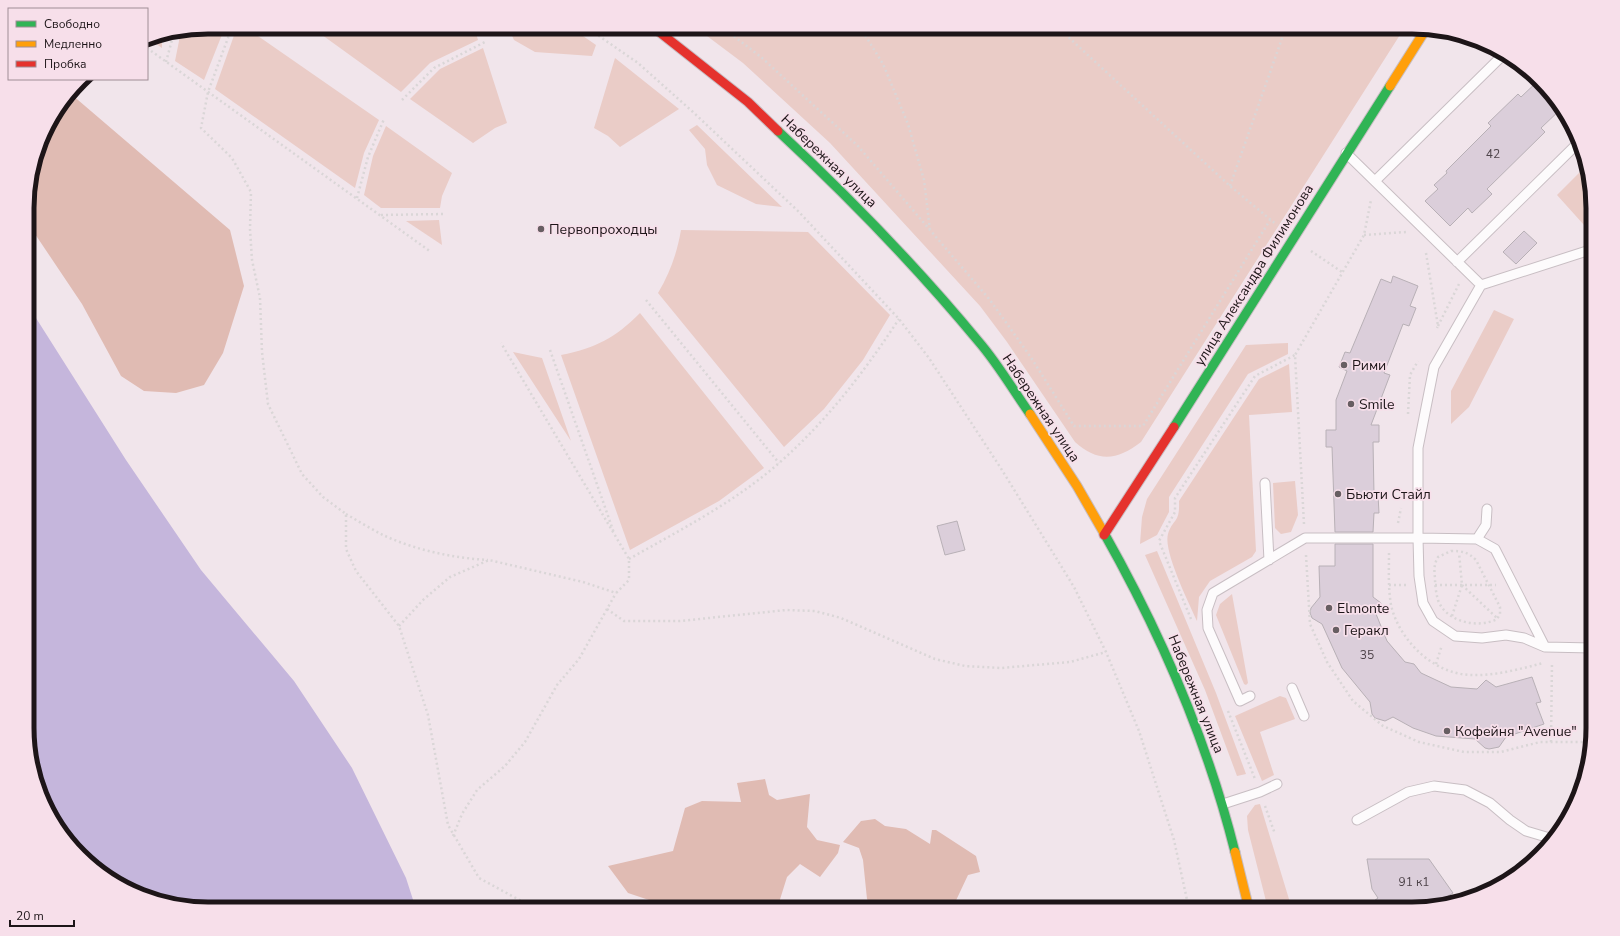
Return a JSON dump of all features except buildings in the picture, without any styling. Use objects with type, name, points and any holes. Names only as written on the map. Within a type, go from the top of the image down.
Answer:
[{"type":"main road","name":"Набережная улица","points":[[662,34],[748,102],[822,172],[903,255],[980,343],[1038,425],[1120,562],[1168,658],[1195,724],[1223,804],[1247,902]]},
{"type":"main road","name":"улица Александра Филимонова","points":[[1104,535],[1208,375],[1346,153],[1423,34]]},
{"type":"lane","points":[[1375,181],[1500,58]]},
{"type":"lane","points":[[1457,262],[1575,146]]},
{"type":"lane","points":[[1346,153],[1481,285]]},
{"type":"lane","points":[[1586,251],[1481,285],[1434,367],[1418,448],[1418,538],[1420,585],[1423,603],[1433,621],[1455,636],[1482,638],[1506,635],[1524,638],[1545,647],[1586,648]]},
{"type":"lane","points":[[1265,483],[1269,560]]},
{"type":"lane","points":[[1477,539],[1486,525],[1487,509]]},
{"type":"lane","points":[[1250,696],[1240,701],[1208,628],[1206,610],[1213,593],[1305,538],[1477,539],[1494,550],[1545,647]]},
{"type":"lane","points":[[1292,688],[1304,716]]},
{"type":"lane","points":[[1223,804],[1260,792],[1278,784]]},
{"type":"lane","points":[[1357,820],[1408,792],[1434,786],[1465,790],[1490,803],[1526,831],[1547,837]]},
{"type":"path","points":[[229,34],[208,92],[201,128],[232,158],[251,192],[250,237],[252,260],[260,298],[262,352],[268,404],[302,474],[323,497],[346,514],[383,535],[413,546],[464,558],[489,560],[583,582],[616,593]]},
{"type":"path","points":[[596,34],[638,63],[693,112],[799,212],[899,319],[929,358],[1002,470],[1074,587],[1106,652],[1139,731],[1174,840],[1187,902]]},
{"type":"path","points":[[731,34],[761,57],[858,146],[990,300],[1032,359],[1074,426],[1143,426],[1270,220]]},
{"type":"path","points":[[864,34],[883,64],[908,124],[924,180],[931,232]]},
{"type":"path","points":[[1065,34],[1230,186],[1281,229]]},
{"type":"path","points":[[1230,186],[1284,34]]},
{"type":"path","points":[[166,62],[172,38]]},
{"type":"path","points":[[402,100],[434,68],[485,42]]},
{"type":"path","points":[[148,49],[431,252]]},
{"type":"path","points":[[357,198],[368,157],[384,119]]},
{"type":"path","points":[[1159,541],[1176,512],[1175,498],[1256,376],[1295,355],[1364,235],[1375,181]]},
{"type":"path","points":[[381,215],[444,214]]},
{"type":"path","points":[[1364,235],[1411,232]]},
{"type":"path","points":[[1307,248],[1342,272]]},
{"type":"path","points":[[1426,250],[1438,326]]},
{"type":"path","points":[[1434,332],[1466,270]]},
{"type":"path","points":[[646,300],[779,463]]},
{"type":"path","points":[[629,559],[688,526],[734,496],[779,463],[830,412],[870,364],[899,319]]},
{"type":"path","points":[[453,836],[462,814],[477,790],[505,766],[525,742],[557,685],[579,659],[616,593],[628,580],[629,559],[501,344]]},
{"type":"path","points":[[550,350],[616,539]]},
{"type":"path","points":[[1295,355],[1310,624],[1327,662],[1353,700],[1383,726],[1419,742],[1464,752],[1501,752],[1540,742],[1586,742]]},
{"type":"path","points":[[1407,422],[1410,375],[1421,357]]},
{"type":"path","points":[[1392,538],[1401,514],[1401,507]]},
{"type":"path","points":[[346,514],[346,549],[356,571],[399,626],[428,715],[448,825],[453,836],[480,878],[523,902]]},
{"type":"path","points":[[1451,550],[1470,554],[1476,560],[1489,585],[1500,607],[1500,614],[1497,619],[1484,624],[1460,620],[1444,610],[1438,600],[1435,585],[1434,568],[1438,557],[1451,550]]},
{"type":"path","points":[[1458,551],[1462,585]]},
{"type":"path","points":[[399,626],[424,599],[450,578],[489,560]]},
{"type":"path","points":[[1389,585],[1513,585]]},
{"type":"path","points":[[607,609],[624,621],[680,621],[786,610],[815,611],[841,618],[934,659],[965,666],[1001,668],[1070,662],[1106,652]]},
{"type":"path","points":[[1551,742],[1552,661],[1558,661]]},
{"type":"shaded area","points":[[222,34],[204,80],[175,61],[179,36],[185,35]]},
{"type":"shaded area","points":[[235,34],[255,34],[379,120],[364,153],[355,188],[215,89]]},
{"type":"shaded area","points":[[321,34],[476,34],[478,40],[430,63],[401,92]]},
{"type":"shaded area","points":[[511,34],[580,34],[596,45],[592,56],[535,52],[514,40]]},
{"type":"shaded area","points":[[704,34],[1401,34],[1141,442],[1124,453],[1108,457],[1100,456],[1083,449],[1075,442],[1007,342],[980,306],[830,143],[743,63]]},
{"type":"shaded area","points":[[162,40],[162,48],[154,42]]},
{"type":"shaded area","points":[[483,48],[507,123],[495,128],[473,143],[410,99],[440,69]]},
{"type":"shaded area","points":[[615,58],[679,109],[620,147],[608,136],[594,128]]},
{"type":"shaded area","points":[[74,97],[230,230],[244,286],[223,353],[204,385],[176,393],[144,391],[121,376],[82,304],[35,234],[35,185],[43,152],[57,121]]},
{"type":"shaded area","points":[[697,125],[782,207],[756,204],[717,185],[707,165],[705,149],[689,130]]},
{"type":"shaded area","points":[[386,126],[452,173],[442,196],[440,208],[381,208],[364,195],[373,156]]},
{"type":"shaded area","points":[[1582,170],[1586,196],[1586,227],[1557,195]]},
{"type":"shaded area","points":[[439,220],[442,245],[406,221]]},
{"type":"shaded area","points":[[681,230],[808,232],[890,315],[863,360],[824,409],[784,447],[658,293],[672,263]]},
{"type":"shaded area","points":[[1494,310],[1514,319],[1469,407],[1451,424],[1451,391]]},
{"type":"shaded area","points":[[640,313],[764,468],[719,501],[630,550],[561,355],[585,349],[604,341],[631,322]]},
{"type":"shaded area","points":[[34,315],[126,460],[201,570],[294,681],[352,768],[406,878],[414,902],[185,901],[141,889],[111,873],[93,859],[77,843],[63,825],[47,795],[43,784],[37,762],[34,740]]},
{"type":"shaded area","points":[[1288,343],[1288,354],[1248,374],[1169,497],[1169,512],[1157,535],[1140,544],[1142,517],[1147,499],[1246,345]]},
{"type":"shaded area","points":[[513,352],[542,358],[571,441]]},
{"type":"shaded area","points":[[1289,364],[1292,412],[1249,415],[1256,551],[1252,557],[1210,581],[1199,597],[1197,621],[1173,564],[1167,542],[1168,534],[1178,514],[1179,501],[1259,379]]},
{"type":"shaded area","points":[[1295,481],[1298,515],[1291,532],[1281,534],[1275,528],[1273,483]]},
{"type":"shaded area","points":[[1157,551],[1216,693],[1246,774],[1237,776],[1205,690],[1145,555]]},
{"type":"shaded area","points":[[1232,594],[1248,683],[1246,685],[1244,684],[1216,615],[1220,604]]},
{"type":"shaded area","points":[[1280,696],[1286,698],[1295,719],[1260,732],[1274,775],[1262,781],[1235,716]]},
{"type":"shaded area","points":[[765,779],[769,795],[777,800],[810,794],[807,827],[817,840],[840,845],[838,853],[820,877],[800,864],[787,877],[779,902],[655,902],[628,893],[608,866],[673,851],[685,808],[702,801],[741,802],[737,783]]},
{"type":"shaded area","points":[[1260,804],[1290,902],[1266,902],[1248,830],[1247,816],[1255,805]]},
{"type":"shaded area","points":[[875,819],[885,826],[906,829],[930,844],[932,830],[936,830],[976,856],[980,872],[968,875],[955,902],[869,902],[867,899],[863,860],[859,848],[843,842],[861,821]]},
{"type":"traffic: fast","points":[[1174,427],[1390,86]]},
{"type":"traffic: fast","points":[[778,131],[831,181],[907,260],[986,350],[1030,414]]},
{"type":"traffic: fast","points":[[1104,533],[1145,610],[1180,688],[1211,769],[1235,852]]},
{"type":"traffic: slow","points":[[1390,86],[1423,34]]},
{"type":"traffic: slow","points":[[1030,414],[1077,486],[1104,533]]},
{"type":"traffic: slow","points":[[1235,852],[1247,902]]},
{"type":"traffic: jam","points":[[662,34],[748,102],[778,131]]},
{"type":"traffic: jam","points":[[1104,535],[1174,427]]},
{"type":"place","name":"Первопроходцы","points":[[541,229]]},
{"type":"place","name":"Рими","points":[[1344,365]]},
{"type":"place","name":"Smile","points":[[1351,404]]},
{"type":"place","name":"Бьюти Стайл","points":[[1338,494]]},
{"type":"place","name":"Elmonte","points":[[1329,608]]},
{"type":"place","name":"Геракл","points":[[1336,630]]},
{"type":"place","name":"Кофейня \"Avenue\"","points":[[1447,731]]}]
